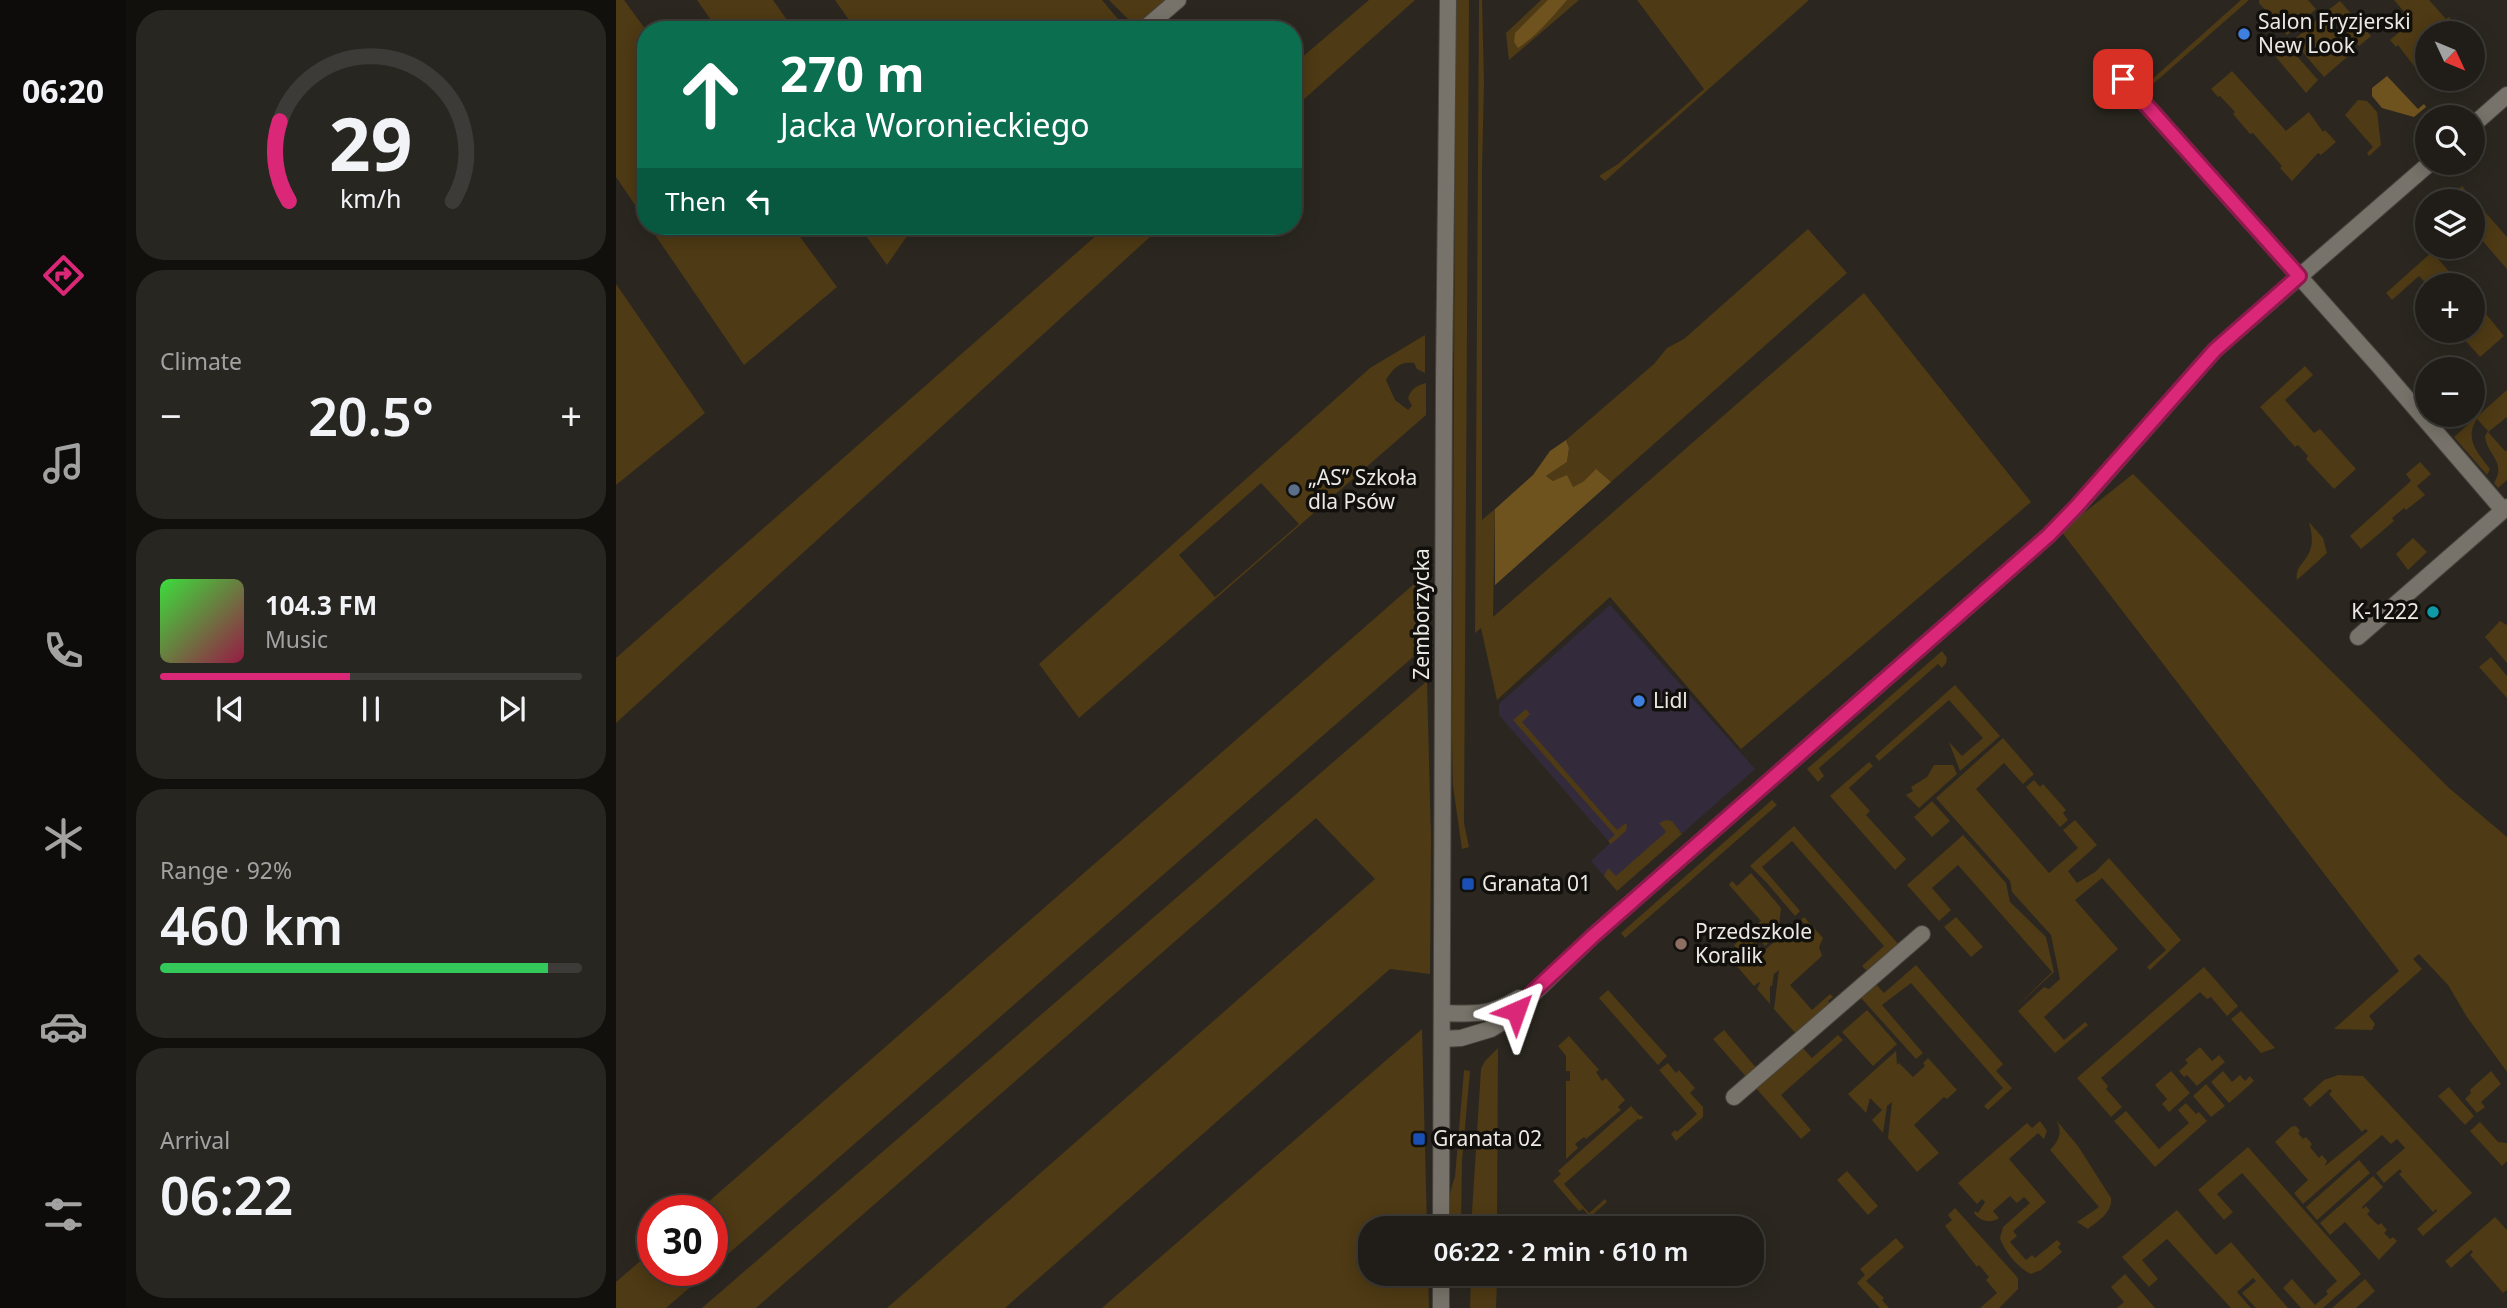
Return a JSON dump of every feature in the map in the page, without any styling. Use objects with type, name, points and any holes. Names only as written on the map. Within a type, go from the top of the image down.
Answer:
[{"type":"street","points":[[1154,21],[1178,0]]},
{"type":"street","name":"Zemborzycka","points":[[1441,1216],[1448,0]]},
{"type":"street","points":[[2123,79],[2505,508],[2358,637]]},
{"type":"street","points":[[2485,114],[2507,95]]},
{"type":"street","points":[[1442,1040],[1461,1038],[1491,1029],[1516,1011],[1622,910],[2057,527],[2215,350],[2416,175]]},
{"type":"street","points":[[1734,1097],[1922,933]]},
{"type":"street","points":[[1442,1013],[1491,1012],[1534,991]]},
{"type":"street","points":[[1441,1286],[1441,1308]]},
{"type":"shaded area","points":[[616,0],[624,0],[639,21],[637,21],[637,208],[616,177]]},
{"type":"shaded area","points":[[697,0],[773,0],[788,21],[712,21]]},
{"type":"shaded area","points":[[835,0],[1102,0],[1120,21],[850,21]]},
{"type":"shaded area","points":[[1109,0],[1176,0],[1150,21],[1130,21]]},
{"type":"shaded area","points":[[1369,0],[1415,0],[1302,101],[1302,57]]},
{"type":"shaded area","points":[[1456,0],[1469,0],[1464,823],[1469,847],[1462,849],[1453,786],[1452,737]]},
{"type":"shaded area","points":[[1479,0],[1482,0],[1484,83],[1482,520],[1495,509],[1493,617],[1864,293],[2031,502],[1741,749],[1610,597],[1497,700],[1481,628],[1475,633]]},
{"type":"shaded area","points":[[1541,0],[1579,0],[1509,60],[1506,33]]},
{"type":"shaded area","points":[[1548,0],[1567,0],[1538,32],[1518,48],[1514,42],[1515,33]]},
{"type":"shaded area","points":[[1637,0],[1809,0],[1605,181],[1599,176],[1618,164],[1704,89]]},
{"type":"shaded area","points":[[2241,0],[2249,0],[2153,84],[2150,81]]},
{"type":"shaded area","points":[[2259,0],[2308,0],[2316,9],[2287,35]]},
{"type":"shaded area","points":[[2394,0],[2429,0],[2446,19],[2449,17],[2452,21],[2415,21],[2415,67],[2398,45],[2396,47],[2390,40],[2412,21]]},
{"type":"shaded area","points":[[2340,1],[2371,36],[2359,46],[2327,11]]},
{"type":"shaded area","points":[[2322,15],[2354,51],[2324,77],[2293,41]]},
{"type":"shaded area","points":[[2288,46],[2318,80],[2306,93],[2276,57]]},
{"type":"shaded area","points":[[2232,71],[2286,131],[2309,112],[2323,132],[2325,130],[2336,142],[2321,155],[2318,153],[2292,181],[2253,133],[2250,134],[2233,114],[2235,112],[2211,89]]},
{"type":"shaded area","points":[[2387,76],[2415,106],[2415,116],[2382,108],[2372,96],[2372,88]]},
{"type":"shaded area","points":[[2358,100],[2367,101],[2377,112],[2381,145],[2369,156],[2367,153],[2373,147],[2345,115]]},
{"type":"shaded area","points":[[2485,212],[2507,237],[2507,269],[2485,244]]},
{"type":"shaded area","points":[[1808,229],[1847,273],[1611,482],[1602,477],[1573,487],[1546,476],[1567,462],[1569,448],[1566,440],[1654,364],[1667,348],[1684,339]]},
{"type":"shaded area","points":[[655,235],[799,235],[837,287],[744,365]]},
{"type":"shaded area","points":[[865,235],[908,235],[887,265]]},
{"type":"shaded area","points":[[1097,235],[1152,235],[616,723],[616,658]]},
{"type":"shaded area","points":[[2424,259],[2438,259],[2450,273],[2415,273],[2415,280],[2392,300],[2386,293]]},
{"type":"shaded area","points":[[616,284],[705,413],[616,485]]},
{"type":"shaded area","points":[[2485,313],[2504,336],[2480,357],[2468,343],[2485,343]]},
{"type":"shaded area","points":[[1425,335],[1425,373],[1417,369],[1414,363],[1405,363],[1394,369],[1386,380],[1395,400],[1408,410],[1412,406],[1408,398],[1411,392],[1426,383],[1426,415],[1079,718],[1039,664],[1370,368]],"holes":[[[1261,483],[1299,524],[1215,597],[1179,555]]]},
{"type":"shaded area","points":[[2305,366],[2313,375],[2285,400],[2314,433],[2320,429],[2356,469],[2334,489],[2306,459],[2308,456],[2298,445],[2295,447],[2260,407]]},
{"type":"shaded area","points":[[2507,390],[2507,417],[2488,432],[2505,451],[2507,450],[2507,480],[2498,488],[2494,483],[2497,464],[2486,443],[2485,436],[2488,431],[2484,427],[2485,410]]},
{"type":"shaded area","points":[[2465,427],[2473,427],[2474,445],[2490,469],[2487,475],[2454,437]]},
{"type":"shaded area","points":[[1566,440],[1569,448],[1567,462],[1546,476],[1553,481],[1567,475],[1573,487],[1596,469],[1611,482],[1495,585],[1495,509],[1533,475],[1550,451]]},
{"type":"shaded area","points":[[2420,462],[2431,474],[2417,486],[2425,495],[2392,518],[2394,521],[2361,549],[2350,536],[2411,481],[2406,474]]},
{"type":"shaded area","points":[[2133,474],[2449,788],[2507,837],[2507,1072],[2467,1017],[2448,985],[2419,954],[2413,959],[2422,969],[2369,1016],[2375,1024],[2372,1030],[2334,1029],[2399,971],[2061,531]]},
{"type":"shaded area","points":[[2309,522],[2323,538],[2327,553],[2297,580],[2298,569],[2311,547]]},
{"type":"shaded area","points":[[2413,538],[2427,552],[2408,570],[2396,554]]},
{"type":"shaded area","points":[[1430,570],[1428,644],[728,1254],[728,1195],[716,1195]]},
{"type":"shaded area","points":[[1610,605],[1755,769],[1617,891],[1591,861],[1610,843],[1499,715],[1499,704]]},
{"type":"shaded area","points":[[2500,621],[2507,625],[2507,663],[2485,637]]},
{"type":"shaded area","points":[[1942,651],[1947,658],[1942,668],[1938,664],[1819,768],[1824,776],[1818,782],[1807,769]]},
{"type":"shaded area","points":[[2491,657],[2507,676],[2507,698],[2479,667]]},
{"type":"shaded area","points":[[1427,681],[1431,839],[1430,974],[1390,969],[1005,1308],[887,1308],[1375,879],[1316,818],[756,1308],[702,1308]]},
{"type":"shaded area","points":[[1955,685],[2000,736],[1960,771],[1949,742],[1962,756],[1983,738],[1949,700],[1879,761],[1875,756]]},
{"type":"shaded area","points":[[1526,709],[1530,714],[1522,722],[1617,830],[1626,823],[1626,831],[1611,844],[1608,841],[1615,835],[1513,720]]},
{"type":"shaded area","points":[[2003,738],[2034,774],[2023,784],[2004,763],[1976,789],[2049,873],[2078,848],[2063,830],[2075,820],[2097,845],[2068,871],[2077,883],[2095,872],[2109,858],[2181,940],[2150,970],[2147,967],[2166,950],[2102,878],[2075,900],[2118,949],[2044,1017],[2064,1040],[2085,1022],[2088,1025],[2055,1053],[2018,1011],[2044,987],[2049,989],[2060,979],[2051,935],[2012,892],[2010,881],[1936,798]]},
{"type":"shaded area","points":[[1869,762],[1873,766],[1849,788],[1870,811],[1866,815],[1906,859],[1895,870],[1830,796]]},
{"type":"shaded area","points":[[1934,765],[1953,765],[1957,774],[1919,808],[1906,795],[1913,791],[1911,787],[1927,777]]},
{"type":"shaded area","points":[[2034,780],[2040,787],[2043,784],[2066,810],[2063,813],[2068,820],[2060,827],[2026,787]]},
{"type":"shaded area","points":[[1772,800],[1777,805],[1625,938],[1621,933]]},
{"type":"shaded area","points":[[1932,801],[1950,821],[1932,837],[1914,817]]},
{"type":"shaded area","points":[[1672,821],[1682,834],[1617,891],[1604,876],[1608,868],[1616,876],[1666,832],[1659,823]]},
{"type":"shaded area","points":[[1794,826],[1900,946],[1869,973],[1862,966],[1884,946],[1792,841],[1762,867],[1800,911],[1795,916],[1750,866]]},
{"type":"shaded area","points":[[1963,835],[2006,883],[2010,902],[2046,937],[2054,972],[2015,1008],[2052,972],[1958,865],[1932,888],[1951,910],[1939,921],[1907,885]]},
{"type":"shaded area","points":[[1751,873],[1781,908],[1778,934],[1765,946],[1751,930],[1761,921],[1729,885],[1732,881],[1737,886]]},
{"type":"shaded area","points":[[1804,917],[1823,938],[1819,947],[1822,956],[1790,985],[1812,1010],[1830,994],[1833,997],[1828,1001],[1831,1006],[1797,1035],[1774,1009],[1779,970],[1774,974],[1770,986],[1770,1004],[1757,989],[1760,983],[1754,986],[1728,956],[1737,949],[1734,945],[1747,933],[1764,951],[1786,931],[1792,936],[1805,925],[1801,920]]},
{"type":"shaded area","points":[[1956,917],[1983,947],[1971,957],[1944,927]]},
{"type":"shaded area","points":[[1916,965],[2003,1064],[1996,1071],[2012,1088],[1988,1110],[1984,1106],[2003,1088],[1911,983],[1882,1005],[1923,1053],[1916,1059],[1861,997],[1874,982],[1884,993]]},
{"type":"shaded area","points":[[2204,967],[2238,1006],[2227,1016],[2211,997],[2207,999],[2200,992],[2101,1078],[2108,1086],[2106,1089],[2122,1107],[2111,1117],[2077,1078]]},
{"type":"shaded area","points":[[1608,990],[1667,1056],[1658,1065],[1599,998]]},
{"type":"shaded area","points":[[1867,1010],[1897,1044],[1873,1066],[1842,1032]]},
{"type":"shaded area","points":[[2241,1011],[2275,1048],[2261,1053],[2231,1019]]},
{"type":"shaded area","points":[[1422,1029],[1427,1216],[1358,1216],[1358,1286],[1428,1286],[1429,1308],[1102,1308]]},
{"type":"shaded area","points":[[1724,1030],[1758,1070],[1748,1079],[1713,1039]]},
{"type":"shaded area","points":[[1838,1035],[1843,1040],[1781,1095],[1811,1130],[1801,1139],[1754,1086],[1801,1046],[1812,1058]]},
{"type":"shaded area","points":[[1569,1036],[1599,1070],[1596,1072],[1602,1081],[1606,1078],[1625,1100],[1618,1107],[1621,1110],[1586,1139],[1584,1137],[1575,1144],[1578,1148],[1566,1159],[1566,1081],[1570,1081],[1570,1071],[1566,1071],[1566,1056],[1558,1046]]},
{"type":"shaded area","points":[[2200,1047],[2212,1061],[2219,1055],[2225,1062],[2197,1086],[2179,1071],[2188,1063],[2185,1060]]},
{"type":"shaded area","points":[[1498,1048],[1497,1216],[1472,1216],[1481,1069]]},
{"type":"shaded area","points":[[1896,1051],[1897,1065],[1899,1063],[1913,1077],[1925,1066],[1923,1063],[1928,1058],[1957,1090],[1947,1099],[1944,1097],[1914,1125],[1939,1153],[1917,1172],[1888,1138],[1892,1102],[1887,1106],[1883,1133],[1872,1120],[1882,1110],[1870,1098],[1866,1113],[1848,1094]]},
{"type":"shaded area","points":[[1668,1063],[1676,1073],[1679,1070],[1695,1088],[1690,1093],[1703,1107],[1703,1117],[1676,1141],[1671,1134],[1697,1114],[1659,1070]]},
{"type":"shaded area","points":[[1464,1070],[1470,1071],[1462,1161],[1461,1216],[1451,1216],[1450,1213],[1451,1190],[1455,1177]]},
{"type":"shaded area","points":[[2171,1071],[2190,1093],[2169,1112],[2162,1104],[2167,1099],[2155,1085]]},
{"type":"shaded area","points":[[2223,1071],[2232,1082],[2240,1075],[2245,1081],[2250,1076],[2254,1081],[2229,1103],[2211,1082]]},
{"type":"shaded area","points":[[2491,1071],[2501,1084],[2481,1102],[2485,1107],[2477,1113],[2465,1099],[2471,1093],[2470,1090]]},
{"type":"shaded area","points":[[2338,1075],[2363,1076],[2472,1193],[2423,1236],[2417,1229],[2437,1211],[2436,1209],[2433,1212],[2399,1174],[2402,1172],[2400,1169],[2384,1183],[2376,1173],[2405,1148],[2397,1139],[2391,1144],[2382,1135],[2303,1204],[2294,1193],[2308,1180],[2275,1142],[2291,1127],[2296,1126],[2303,1139],[2306,1137],[2319,1158],[2322,1155],[2327,1161],[2325,1166],[2368,1131],[2365,1129],[2362,1132],[2329,1094],[2332,1091],[2330,1089],[2310,1107],[2303,1099],[2324,1080]]},
{"type":"shaded area","points":[[2206,1084],[2225,1106],[2211,1117],[2193,1096]]},
{"type":"shaded area","points":[[2449,1087],[2474,1116],[2465,1125],[2438,1096]]},
{"type":"shaded area","points":[[2186,1103],[2207,1121],[2155,1167],[2114,1121],[2126,1111],[2159,1149],[2189,1123],[2178,1110]]},
{"type":"shaded area","points":[[1631,1106],[1644,1117],[1638,1119],[1564,1184],[1589,1213],[1605,1199],[1607,1202],[1591,1216],[1583,1209],[1579,1211],[1553,1181],[1561,1174],[1558,1171]]},
{"type":"shaded area","points":[[2056,1120],[2078,1146],[2111,1198],[2110,1208],[2088,1229],[2077,1222],[2099,1207],[2050,1150],[2059,1136]]},
{"type":"shaded area","points":[[2040,1121],[2047,1131],[2044,1139],[2038,1133],[2009,1159],[2046,1202],[2013,1231],[2017,1236],[2010,1242],[2026,1260],[2032,1255],[2035,1258],[2057,1240],[2061,1244],[2058,1247],[2062,1252],[2041,1270],[2031,1274],[2012,1259],[2000,1238],[2003,1227],[2030,1203],[2024,1197],[2017,1203],[2010,1196],[1993,1211],[1999,1218],[1985,1221],[1974,1213],[1978,1213],[1985,1202],[1982,1199],[1977,1204],[1958,1183],[2027,1123],[2032,1128]]},
{"type":"shaded area","points":[[2480,1122],[2498,1142],[2507,1143],[2507,1161],[2502,1166],[2470,1131]]},
{"type":"shaded area","points":[[2248,1147],[2361,1274],[2323,1308],[2301,1308],[2283,1288],[2292,1279],[2315,1305],[2328,1294],[2326,1291],[2337,1281],[2242,1173],[2217,1194],[2233,1212],[2224,1220],[2198,1190]]},
{"type":"shaded area","points":[[2359,1160],[2370,1173],[2317,1220],[2306,1207]]},
{"type":"shaded area","points":[[1847,1171],[1878,1206],[1868,1215],[1837,1180]]},
{"type":"shaded area","points":[[2373,1176],[2383,1187],[2362,1207],[2363,1209],[2366,1206],[2370,1211],[2367,1214],[2378,1225],[2381,1223],[2387,1230],[2384,1233],[2390,1239],[2393,1237],[2397,1241],[2379,1260],[2345,1222],[2330,1235],[2320,1223]]},
{"type":"shaded area","points":[[1955,1208],[2018,1278],[2018,1289],[1999,1308],[1980,1308],[1997,1293],[1986,1280],[1989,1277],[1979,1265],[1977,1267],[1945,1226],[1952,1220],[1948,1215]]},
{"type":"shaded area","points":[[2177,1210],[2216,1255],[2231,1242],[2288,1308],[2256,1308],[2242,1293],[2256,1281],[2253,1278],[2237,1292],[2251,1308],[2231,1308],[2167,1239],[2142,1260],[2158,1279],[2149,1287],[2122,1257]]},
{"type":"shaded area","points":[[2495,1217],[2507,1230],[2507,1290],[2503,1293],[2470,1255],[2473,1252],[2471,1250],[2451,1268],[2445,1261]]},
{"type":"shaded area","points":[[1896,1238],[1904,1247],[1866,1281],[1884,1298],[1882,1300],[1889,1308],[1880,1308],[1857,1283],[1865,1275],[1860,1269]]},
{"type":"shaded area","points":[[637,1264],[637,1286],[692,1286],[666,1308],[616,1308],[616,1282]]},
{"type":"shaded area","points":[[2125,1274],[2155,1308],[2117,1308],[2124,1302],[2111,1287]]},
{"type":"shaded area","points":[[2365,1279],[2375,1291],[2356,1308],[2332,1308]]},
{"type":"shaded area","points":[[1471,1286],[1497,1286],[1496,1308],[1470,1308]]},
{"type":"place","name":"Salon Fryzjerski New Look","points":[[2244,34]]},
{"type":"place","name":"„AS” Szkoła dla Psów","points":[[1294,490]]},
{"type":"place","name":"K-1222","points":[[2433,612]]},
{"type":"place","name":"Lidl","points":[[1639,701]]},
{"type":"place","name":"Granata 01","points":[[1468,884]]},
{"type":"place","name":"Przedszkole Koralik","points":[[1681,944]]},
{"type":"place","name":"Granata 02","points":[[1419,1139]]},
{"type":"route","points":[[1516,1011],[1593,936],[2049,535],[2215,350],[2299,276],[2123,79]]}]
